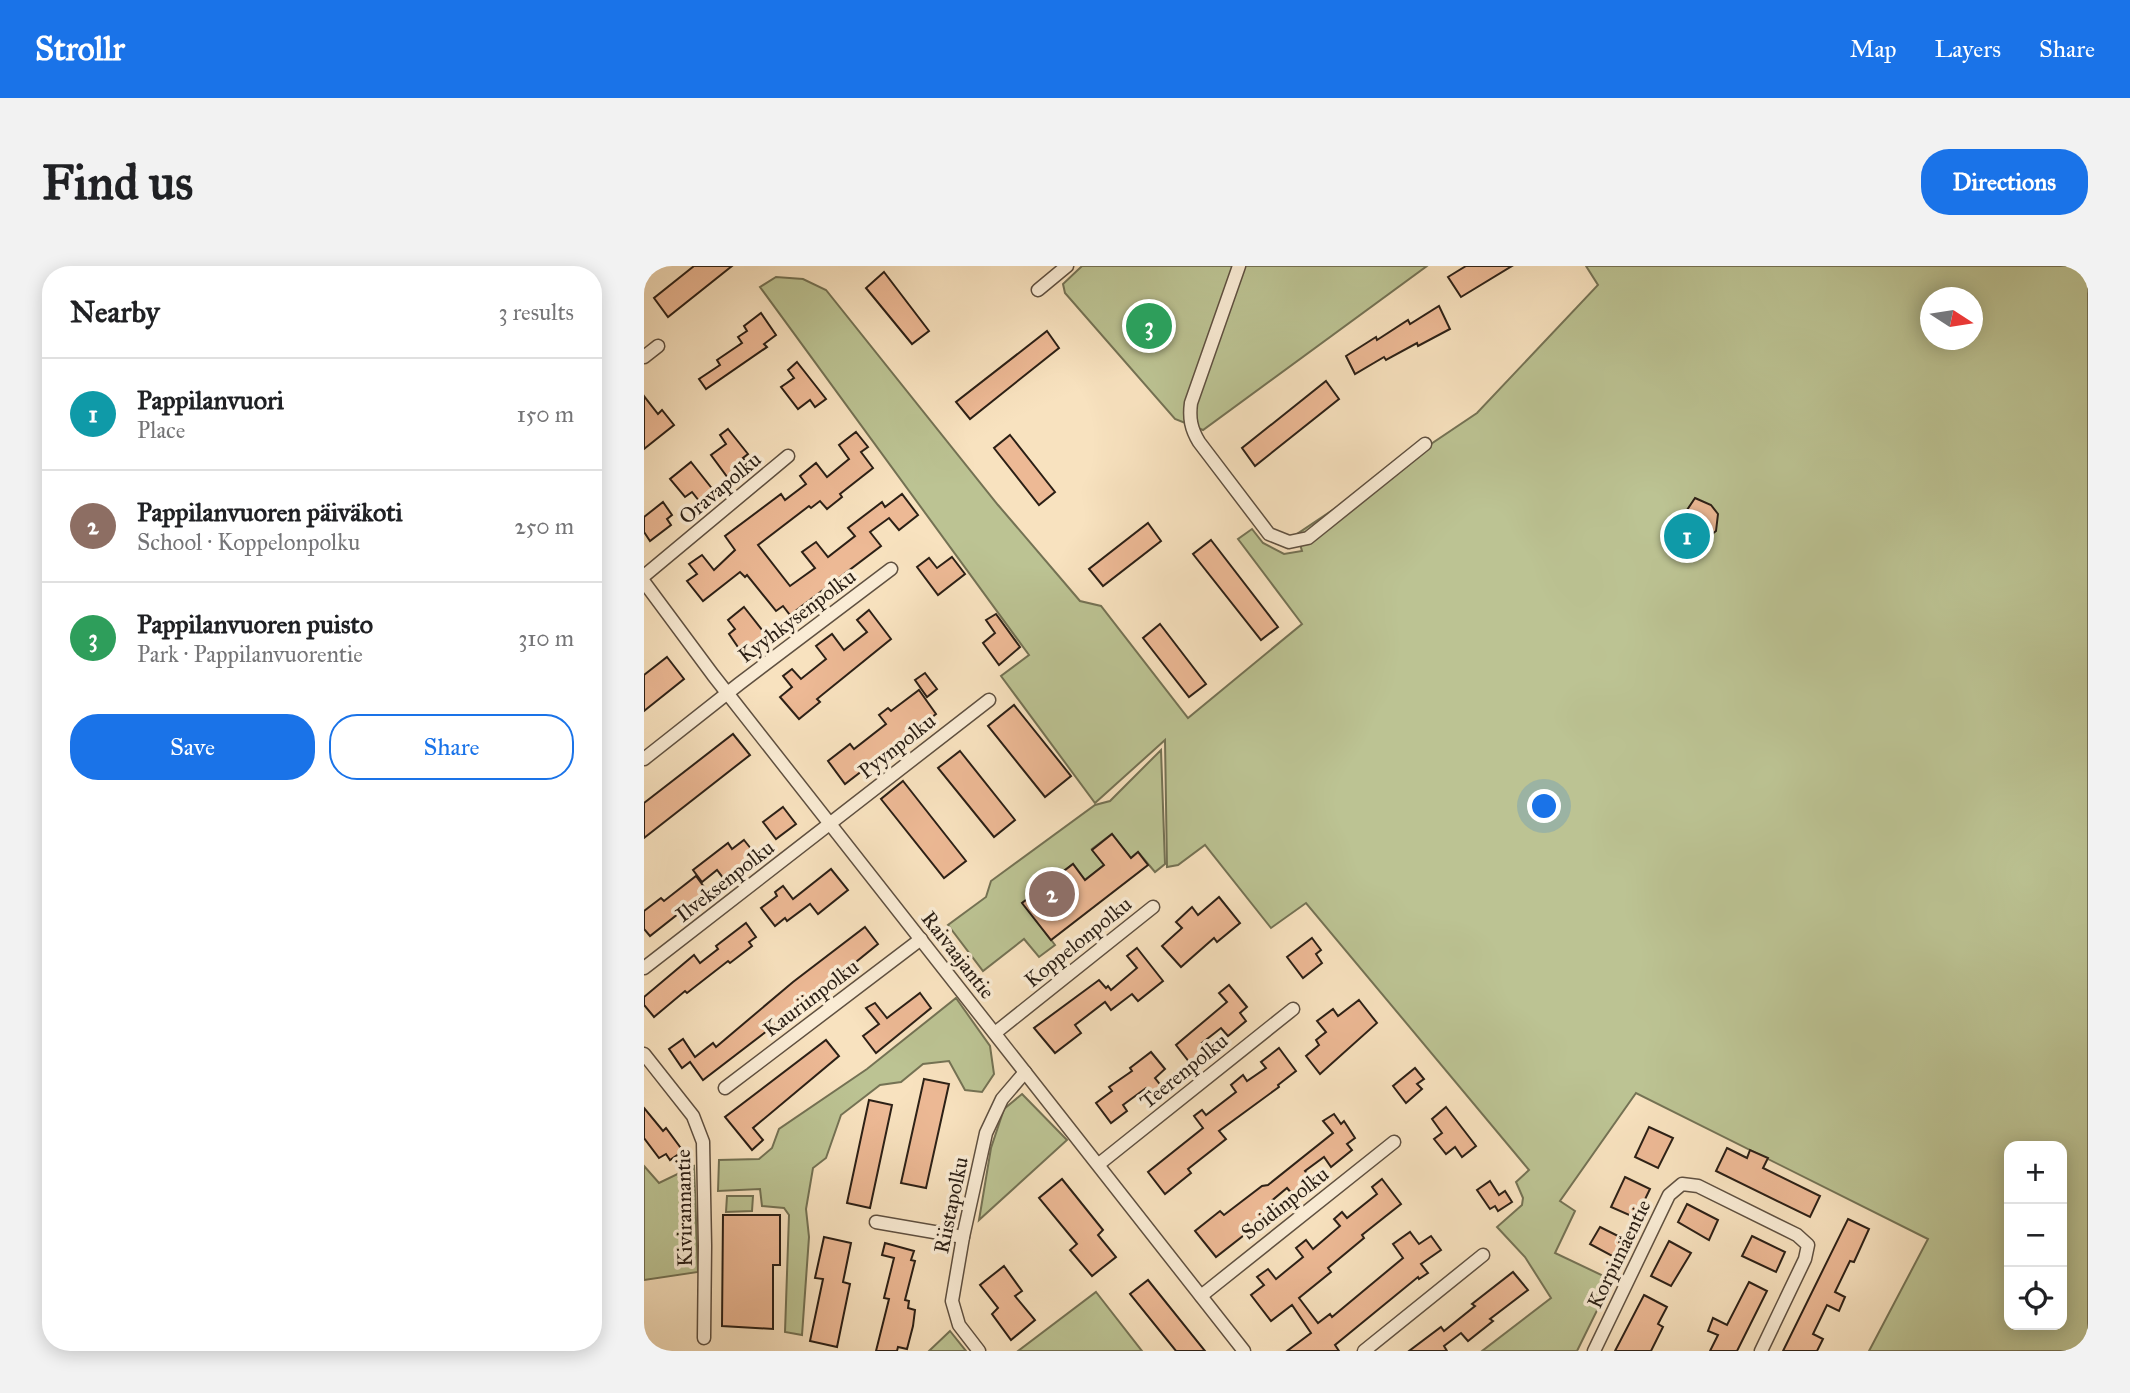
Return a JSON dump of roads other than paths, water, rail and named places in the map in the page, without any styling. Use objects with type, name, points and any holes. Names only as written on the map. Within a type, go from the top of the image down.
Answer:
[{"type":"street","points":[[1038,290],[1067,266]]},
{"type":"street","points":[[1239,266],[1191,403],[1189,416],[1199,442],[1269,534],[1289,542],[1308,538],[1425,444]]},
{"type":"street","points":[[644,357],[658,346]]},
{"type":"street","name":"Oravapolku","points":[[644,576],[788,456]]},
{"type":"street","name":"Kyyhkysenpolku","points":[[644,759],[891,569]]},
{"type":"street","name":"Raivaajantie","points":[[644,582],[728,694],[1244,1351]]},
{"type":"street","name":"Pyynpolku","points":[[830,824],[989,700]]},
{"type":"street","name":"Ilveksenpolku","points":[[644,968],[830,824]]},
{"type":"street","name":"Koppelonpolku","points":[[995,1033],[1153,907]]},
{"type":"street","name":"Kauriinpolku","points":[[726,1088],[921,939]]},
{"type":"street","name":"Teerenpolku","points":[[1099,1164],[1293,1009]]},
{"type":"street","name":"Kivirannantie","points":[[644,1054],[693,1116],[703,1142],[704,1338]]},
{"type":"street","name":"Riistapolku","points":[[979,1351],[959,1325],[952,1301],[986,1133],[1002,1099],[1025,1072]]},
{"type":"street","name":"Soidinpolku","points":[[1201,1296],[1394,1142]]},
{"type":"street","name":"Korpimäentie","points":[[1594,1351],[1670,1195],[1682,1184],[1698,1186],[1797,1235],[1808,1245],[1805,1259],[1761,1351]]},
{"type":"street","points":[[876,1222],[963,1237]]},
{"type":"street","points":[[1364,1351],[1483,1255]]},
{"type":"place","name":"Pappilanvuoren puisto","points":[[1149,326]]},
{"type":"place","name":"Pappilanvuori","points":[[1687,536]]},
{"type":"place","name":"Pappilanvuoren päiväkoti","points":[[1052,894]]}]
